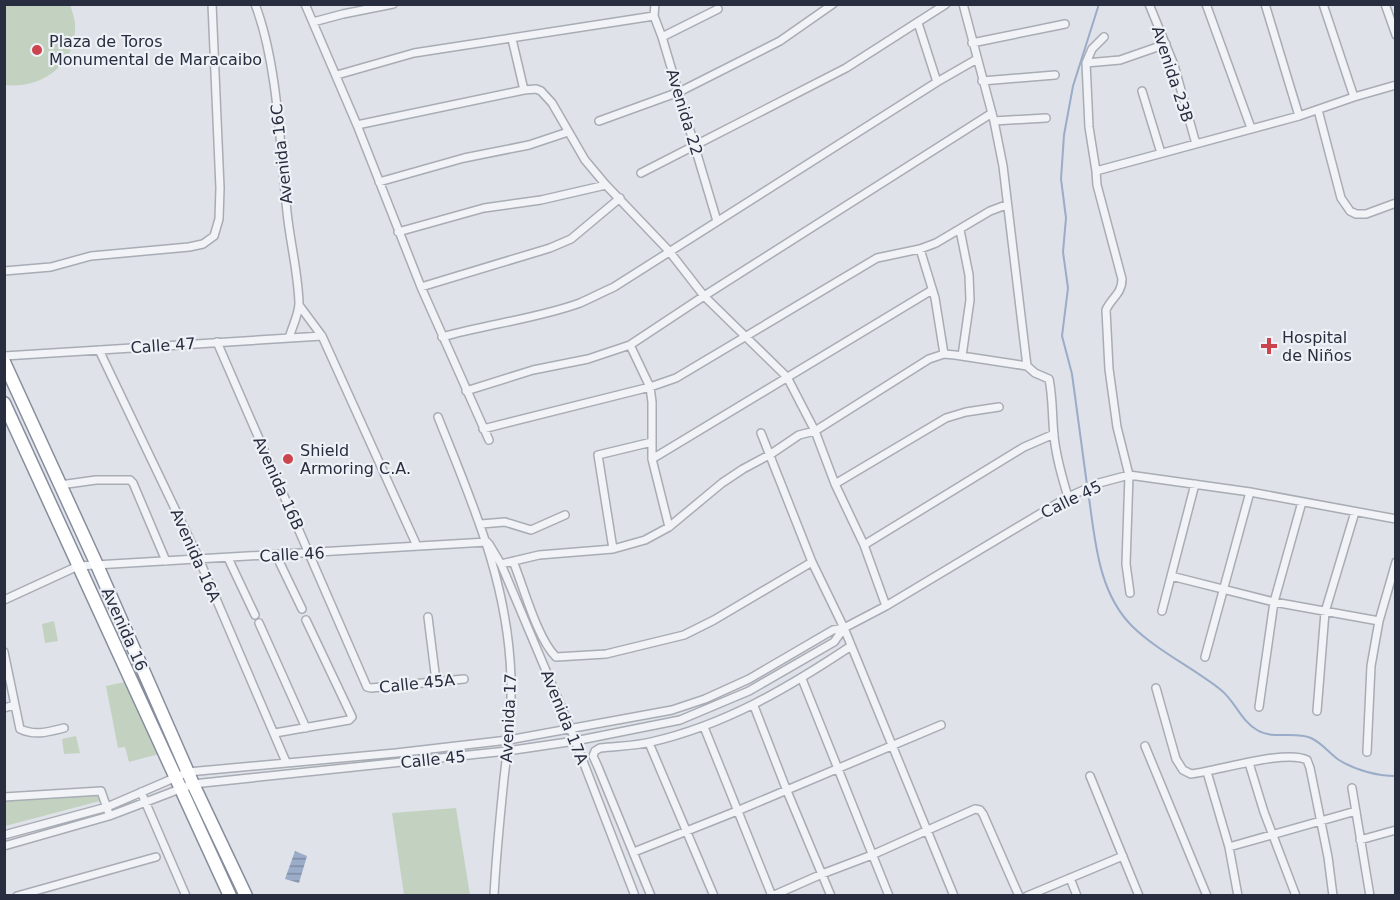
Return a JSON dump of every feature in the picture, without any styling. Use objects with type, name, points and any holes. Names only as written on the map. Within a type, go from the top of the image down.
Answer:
[{"type":"highway","name":"Avenida 16","points":[[5,363],[193,784],[246,896]]},
{"type":"highway","name":"Avenida 16","points":[[4,403],[230,896]]},
{"type":"street","points":[[4,271],[51,267],[91,256],[189,248],[203,244],[214,236],[219,219],[220,188],[212,4]]},
{"type":"street","name":"Avenida 16C","points":[[255,4],[265,29],[299,305]]},
{"type":"street","points":[[305,4],[337,75],[442,337],[489,440]]},
{"type":"street","points":[[339,4],[343,14]]},
{"type":"street","points":[[312,22],[368,7],[393,4]]},
{"type":"street","name":"Avenida 22","points":[[655,4],[654,16],[717,220]]},
{"type":"street","points":[[598,122],[679,92],[780,41],[833,4]]},
{"type":"street","points":[[641,173],[846,68],[946,4]]},
{"type":"street","points":[[963,4],[993,117],[1003,166],[1027,366]]},
{"type":"street","name":"Avenida 23B","points":[[1149,4],[1174,65],[1196,144]]},
{"type":"street","points":[[1206,4],[1251,128]]},
{"type":"street","points":[[1265,4],[1299,116]]},
{"type":"street","points":[[1323,4],[1354,97]]},
{"type":"street","points":[[1385,4],[1395,35]]},
{"type":"street","points":[[662,37],[718,9]]},
{"type":"street","points":[[337,75],[414,53],[654,16]]},
{"type":"street","points":[[918,23],[937,82]]},
{"type":"street","points":[[972,43],[1065,24]]},
{"type":"street","points":[[1104,37],[1092,49],[1086,63],[1089,127],[1097,185],[1122,279],[1121,289],[1106,310],[1109,369],[1117,427],[1130,475],[1126,564],[1130,593]]},
{"type":"street","points":[[512,39],[524,90]]},
{"type":"street","points":[[1086,63],[1120,60],[1166,44]]},
{"type":"street","points":[[442,337],[474,327],[580,303],[614,287],[669,250],[977,59]]},
{"type":"street","points":[[982,81],[1055,75]]},
{"type":"street","points":[[1096,171],[1299,116],[1395,85]]},
{"type":"street","points":[[357,125],[524,90],[541,91],[552,103],[585,160],[606,185],[669,250],[704,296],[787,377],[815,430],[835,484],[864,545],[886,606]]},
{"type":"street","points":[[1142,91],[1161,153]]},
{"type":"street","points":[[1318,110],[1341,198],[1350,211],[1356,214],[1366,214],[1395,203]]},
{"type":"street","points":[[466,391],[533,370],[588,359],[630,345],[704,296],[993,117],[1046,118]]},
{"type":"street","points":[[379,182],[464,158],[529,145],[568,132]]},
{"type":"street","points":[[398,232],[483,208],[541,200],[606,185]]},
{"type":"street","points":[[421,287],[550,248],[571,239],[620,198]]},
{"type":"street","points":[[483,429],[650,387],[676,378],[877,258],[920,249],[936,243],[1006,205]]},
{"type":"street","points":[[960,230],[969,275],[970,300],[962,356]]},
{"type":"street","points":[[920,249],[935,298],[944,354]]},
{"type":"street","points":[[652,459],[932,290]]},
{"type":"street","points":[[299,305],[322,336],[417,546]]},
{"type":"street","points":[[289,338],[299,305]]},
{"type":"street","name":"Calle 47","points":[[5,363],[99,350],[322,336]]},
{"type":"street","name":"Avenida 16B","points":[[217,342],[365,683],[371,688]]},
{"type":"street","points":[[630,345],[650,387],[652,459],[669,527]]},
{"type":"street","name":"Avenida 16A","points":[[99,350],[199,559],[286,762]]},
{"type":"street","points":[[501,564],[539,555],[613,549],[645,540],[669,527],[722,483],[793,439],[815,430],[929,359],[944,354],[1027,366],[1035,373],[1049,379],[1053,398],[1058,464],[1068,497]]},
{"type":"street","points":[[835,484],[946,418],[966,412],[999,407]]},
{"type":"street","points":[[438,417],[487,542]]},
{"type":"street","points":[[761,433],[812,562],[844,628],[954,896]]},
{"type":"street","points":[[864,545],[1024,447],[1054,434]]},
{"type":"street","points":[[613,549],[598,455],[652,442]]},
{"type":"street","name":"Calle 45","points":[[4,846],[109,816],[145,803],[177,783],[188,772],[508,740],[672,710],[705,699],[749,679],[833,630],[844,628],[886,606],[1068,497],[1099,483],[1130,475],[1250,492],[1395,519]]},
{"type":"street","points":[[60,485],[96,480],[130,480],[166,561]]},
{"type":"street","points":[[1162,611],[1195,484]]},
{"type":"street","points":[[1205,657],[1250,492]]},
{"type":"street","points":[[1259,707],[1274,602],[1302,502]]},
{"type":"street","points":[[1317,711],[1325,612],[1355,512]]},
{"type":"street","points":[[481,524],[505,522],[531,530],[565,515]]},
{"type":"street","name":"Calle 46","points":[[78,566],[487,542]]},
{"type":"street","name":"Avenida 17A","points":[[487,542],[501,564],[571,730],[635,896]]},
{"type":"street","name":"Avenida 17","points":[[487,542],[502,599],[511,679],[494,896]]},
{"type":"street","points":[[276,555],[302,609]]},
{"type":"street","points":[[228,558],[255,615]]},
{"type":"street","points":[[513,561],[543,638],[556,657],[606,654],[684,635],[714,620],[812,562]]},
{"type":"street","points":[[1367,752],[1371,666],[1379,621],[1395,562]]},
{"type":"street","points":[[4,600],[78,566]]},
{"type":"street","points":[[1171,576],[1274,602],[1379,621]]},
{"type":"street","points":[[428,617],[436,681]]},
{"type":"street","points":[[275,734],[349,720],[352,717],[306,621]]},
{"type":"street","points":[[259,623],[306,728]]},
{"type":"street","name":"Calle 45","points":[[4,835],[107,807],[141,792],[177,783],[193,784],[507,751],[575,741],[680,720],[730,701],[834,642],[844,628]]},
{"type":"street","points":[[651,896],[594,756],[595,751],[600,748],[649,743],[704,728],[754,706],[802,679],[851,646]]},
{"type":"street","points":[[4,652],[20,729],[39,734],[64,728]]},
{"type":"street","name":"Calle 45A","points":[[371,688],[464,679]]},
{"type":"street","points":[[802,679],[889,896]]},
{"type":"street","points":[[1156,688],[1176,759],[1183,770],[1191,774],[1278,758],[1305,758],[1310,768],[1328,857],[1333,896]]},
{"type":"street","points":[[4,708],[14,705]]},
{"type":"street","points":[[754,706],[831,896]]},
{"type":"street","points":[[634,852],[737,812],[941,725]]},
{"type":"street","points":[[704,728],[772,896],[975,809],[980,810],[1019,896]]},
{"type":"street","points":[[649,743],[714,896]]},
{"type":"street","points":[[1145,746],[1207,896]]},
{"type":"street","points":[[1250,763],[1296,896]]},
{"type":"street","points":[[1207,772],[1229,847],[1238,896]]},
{"type":"street","points":[[1090,776],[1139,896]]},
{"type":"street","points":[[1352,788],[1370,896]]},
{"type":"street","points":[[4,797],[101,791],[109,816]]},
{"type":"street","points":[[141,792],[186,896]]},
{"type":"street","points":[[1229,847],[1356,811]]},
{"type":"street","points":[[1360,840],[1395,830]]},
{"type":"street","points":[[1027,896],[1123,856]]},
{"type":"street","points":[[16,896],[156,857]]},
{"type":"street","points":[[1070,878],[1077,896]]},
{"type":"green space","name":"Plaza de Toros Monumental de Maracaibo","points":[[4,5],[70,5],[75,23],[74,38],[71,51],[55,71],[32,83],[5,85]]},
{"type":"green space","points":[[54,621],[58,641],[45,643],[42,624]]},
{"type":"green space","points":[[129,681],[163,753],[129,762],[125,747],[118,748],[106,686]]},
{"type":"green space","points":[[76,736],[80,753],[64,754],[62,739]]},
{"type":"green space","points":[[97,794],[100,801],[5,826],[5,800]]},
{"type":"green space","points":[[456,808],[470,895],[404,895],[392,813]]},
{"type":"water","points":[[295,851],[307,856],[299,883],[285,879]]},
{"type":"waterway","points":[[1087,485],[1072,374],[1062,336],[1068,288],[1063,252],[1066,218],[1061,179],[1064,135],[1073,86],[1099,4]]},
{"type":"waterway","points":[[1088,491],[1096,545],[1105,580],[1111,597],[1132,626],[1152,643],[1221,690],[1247,722],[1257,730],[1263,733],[1311,738],[1352,767],[1374,774],[1396,776]]},
{"type":"place","name":"Plaza de Toros Monumental de Maracaibo","points":[[37,50]]},
{"type":"place","name":"Hospital de Niños","points":[[1269,346]]},
{"type":"place","name":"Shield Armoring C.A.","points":[[288,459]]}]
